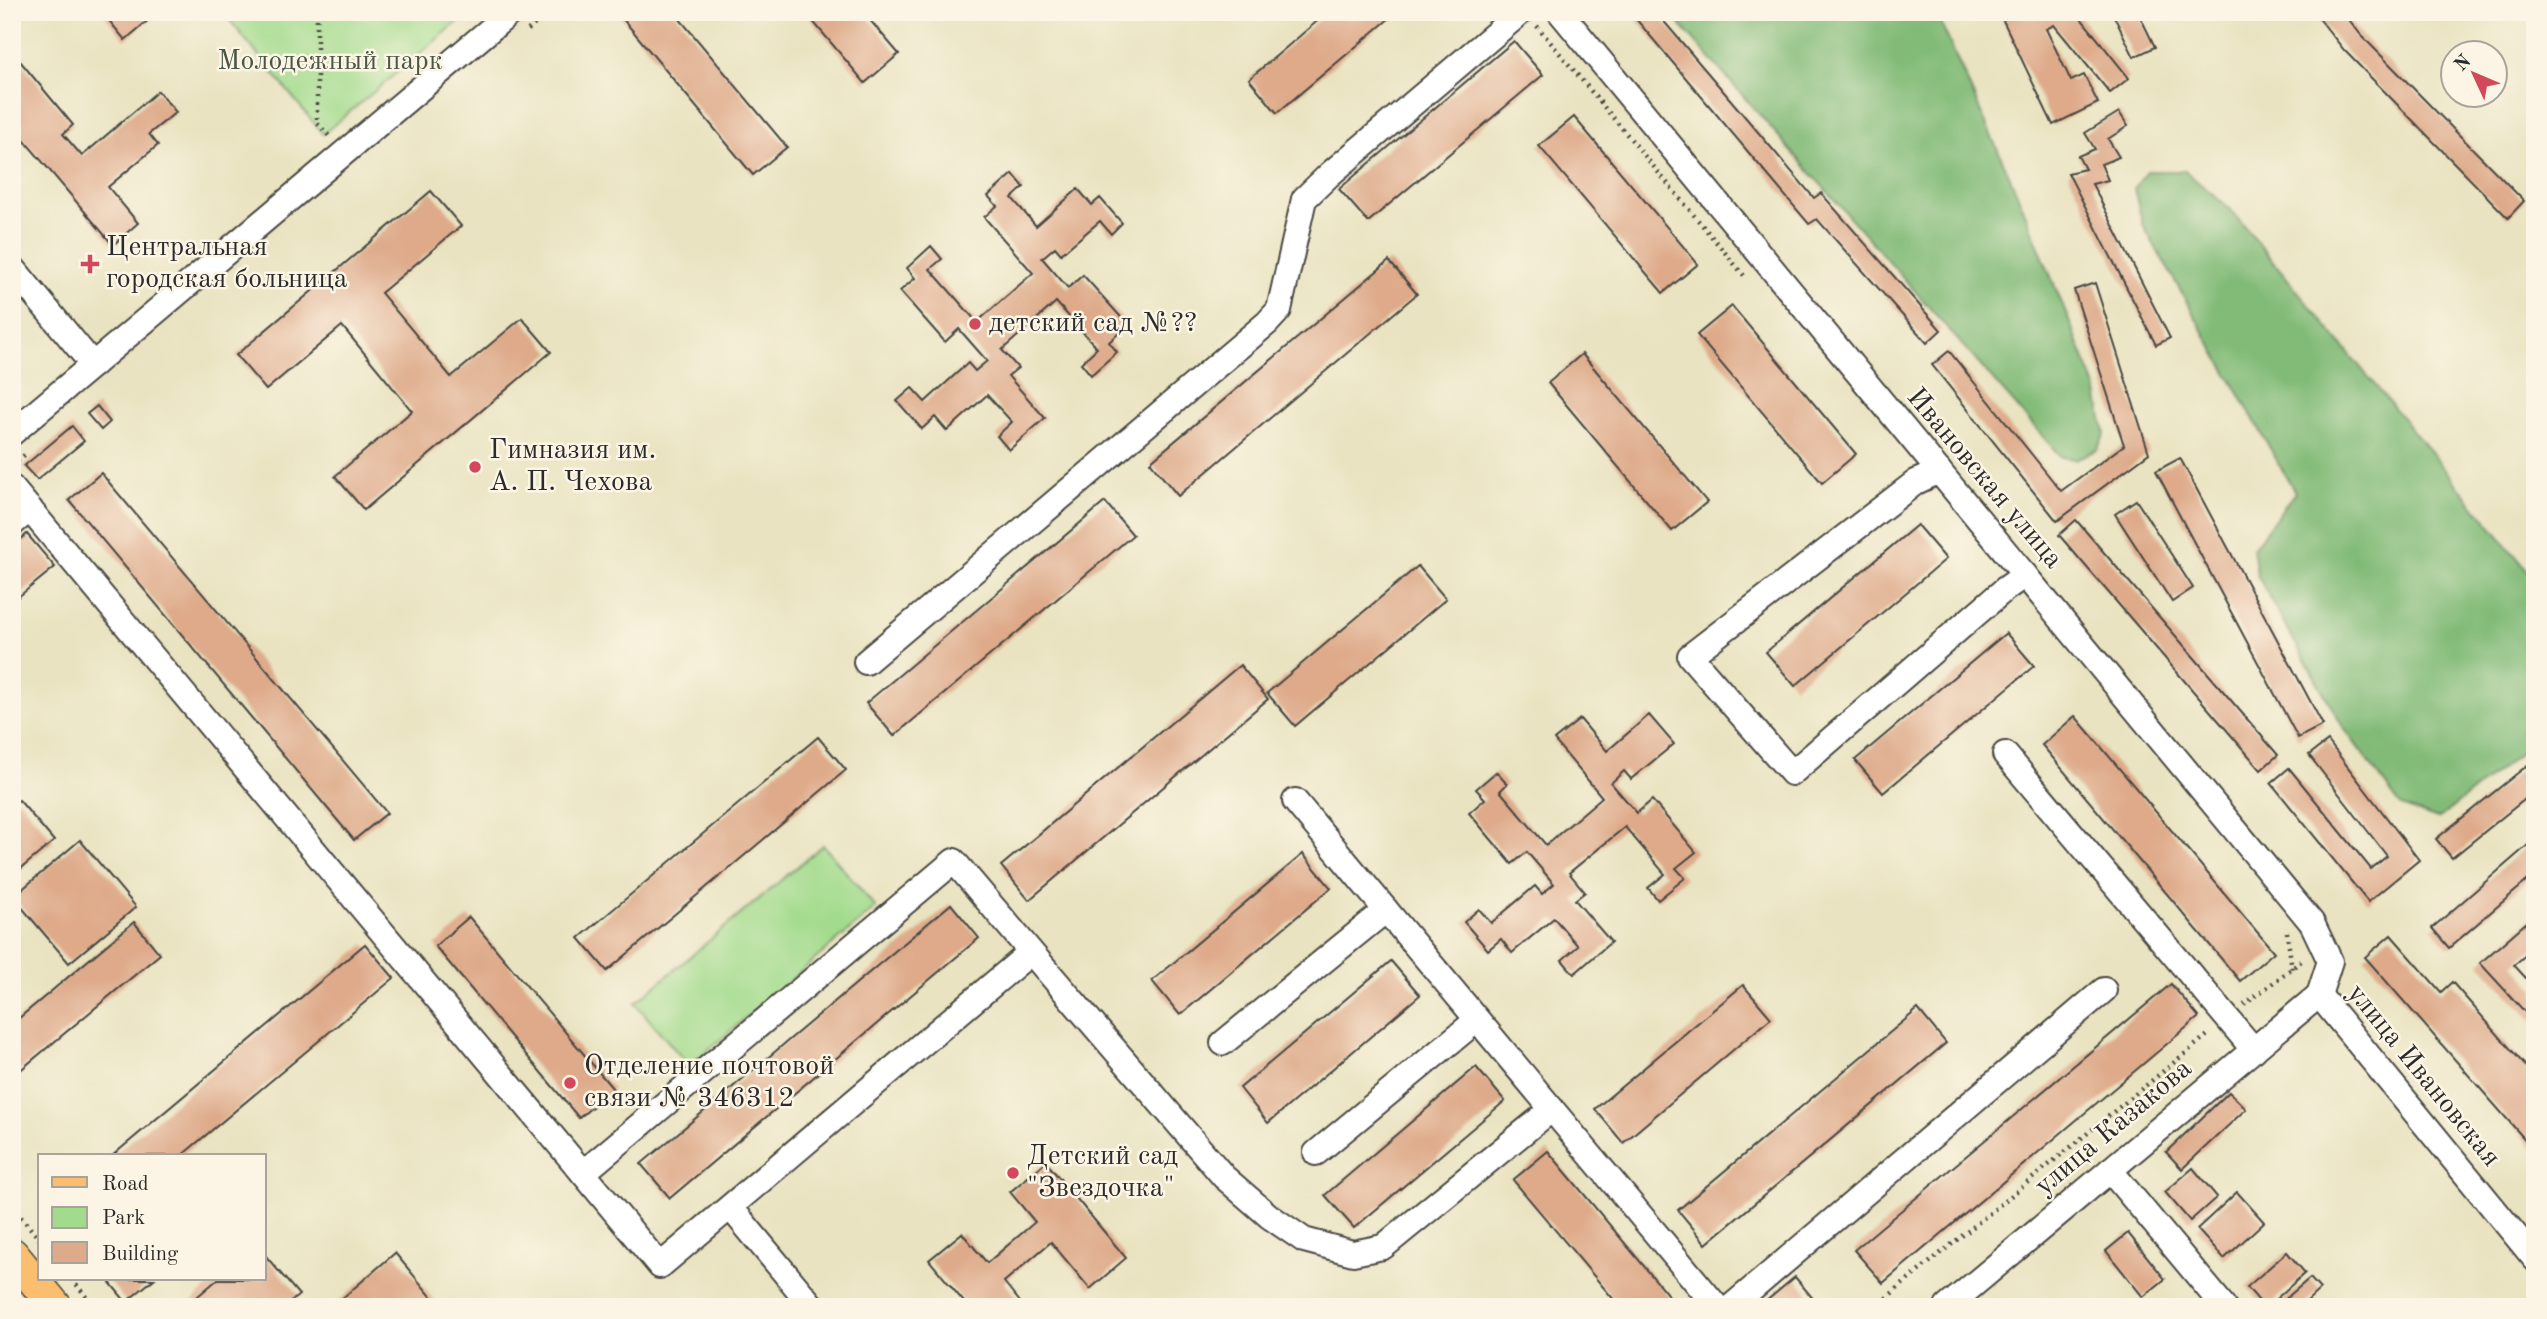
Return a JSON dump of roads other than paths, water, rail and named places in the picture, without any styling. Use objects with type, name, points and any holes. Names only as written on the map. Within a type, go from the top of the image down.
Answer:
[{"type":"main road","points":[[12,1254],[56,1307]]},
{"type":"street","points":[[12,433],[511,12]]},
{"type":"street","points":[[866,662],[1267,323],[1279,310],[1304,199],[1340,165],[1521,12]]},
{"type":"street","name":"Ивановская улица","points":[[1560,12],[2312,923],[2330,961],[2319,995]]},
{"type":"street","points":[[12,267],[93,365]]},
{"type":"street","points":[[1939,471],[1916,482],[1690,656],[1792,773],[2004,589],[2025,575]]},
{"type":"street","points":[[12,488],[21,517],[583,1172],[660,1266],[732,1208],[1031,951]]},
{"type":"street","points":[[2005,754],[2229,1017],[2254,1050]]},
{"type":"street","points":[[1295,801],[1717,1307]]},
{"type":"street","points":[[583,1172],[954,861],[1224,1177],[1269,1216],[1304,1240],[1353,1253],[1383,1247],[1552,1109]]},
{"type":"street","points":[[1223,1043],[1386,910]]},
{"type":"street","points":[[1731,1307],[2104,990]]},
{"type":"street","name":"улица Казакова","points":[[1947,1307],[2319,995]]},
{"type":"street","name":"улица Ивановская","points":[[2319,995],[2535,1259]]},
{"type":"street","points":[[1316,1153],[1477,1020]]},
{"type":"street","points":[[2110,1170],[2224,1307]]},
{"type":"street","points":[[732,1208],[813,1307]]},
{"type":"place","name":"Центральная городская больница","points":[[90,264]]},
{"type":"place","name":"детский сад №??","points":[[975,324]]},
{"type":"place","name":"Гимназия им. А. П. Чехова","points":[[475,467]]},
{"type":"place","name":"Отделение почтовой связи № 346312","points":[[570,1083]]},
{"type":"place","name":"Детский сад \"Звездочка\"","points":[[1013,1173]]},
{"type":"park label","name":"Молодежный парк","points":[[330,62]]}]
